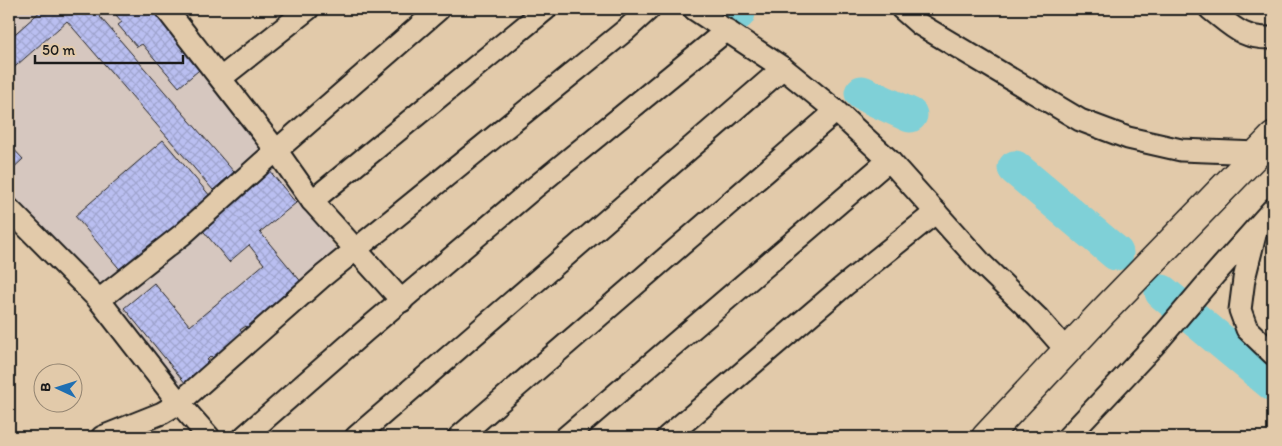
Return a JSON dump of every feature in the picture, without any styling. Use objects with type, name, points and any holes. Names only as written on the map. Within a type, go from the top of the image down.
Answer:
[{"type":"main road","points":[[986,437],[1266,145]]},
{"type":"street","points":[[221,78],[308,9]]},
{"type":"street","points":[[99,300],[183,234],[276,150],[439,9]]},
{"type":"street","points":[[312,201],[546,9]]},
{"type":"street","points":[[102,437],[162,413],[178,403],[323,276],[627,29],[649,9]]},
{"type":"street","points":[[694,9],[783,68],[836,111],[889,160],[983,265],[1038,318],[1068,351]]},
{"type":"street","points":[[902,9],[918,24],[1080,120],[1128,138],[1181,150],[1266,145]]},
{"type":"street","points":[[1210,9],[1241,33],[1254,38],[1273,38]]},
{"type":"street","points":[[175,12],[312,201],[402,300]]},
{"type":"street","points":[[244,437],[534,188],[727,30]]},
{"type":"street","points":[[356,437],[783,68]]},
{"type":"street","points":[[459,437],[836,111]]},
{"type":"street","points":[[566,437],[889,160]]},
{"type":"street","points":[[1068,437],[1159,340],[1273,209]]},
{"type":"street","points":[[9,210],[99,300],[178,403],[209,437]]},
{"type":"street","points":[[667,437],[845,285],[936,212]]},
{"type":"street","points":[[1256,228],[1244,279],[1240,310],[1247,329],[1273,354]]},
{"type":"street","points":[[969,437],[1005,417]]},
{"type":"shaded area","points":[[23,9],[160,9],[266,150],[104,289],[9,192],[9,21]]},
{"type":"shaded area","points":[[270,166],[341,254],[183,391],[114,299]]},
{"type":"building","points":[[43,9],[95,9],[234,172],[213,190],[67,21],[9,72],[9,39]]},
{"type":"building","points":[[111,9],[157,9],[205,65],[179,87],[142,44],[137,47],[118,25],[122,22]]},
{"type":"building","points":[[163,140],[211,197],[123,273],[75,216]]},
{"type":"building","points":[[9,144],[23,159],[9,172]]},
{"type":"building","points":[[269,170],[296,203],[260,232],[303,284],[249,330],[246,326],[240,330],[244,335],[215,360],[211,356],[207,360],[210,364],[186,384],[124,308],[154,283],[190,326],[264,264],[249,245],[229,262],[200,227]]},
{"type":"waterway","points":[[730,9],[738,13]]},
{"type":"waterway","points":[[862,93],[910,115]]},
{"type":"waterway","points":[[1015,168],[1116,253]]},
{"type":"waterway","points":[[1162,292],[1273,384]]}]
